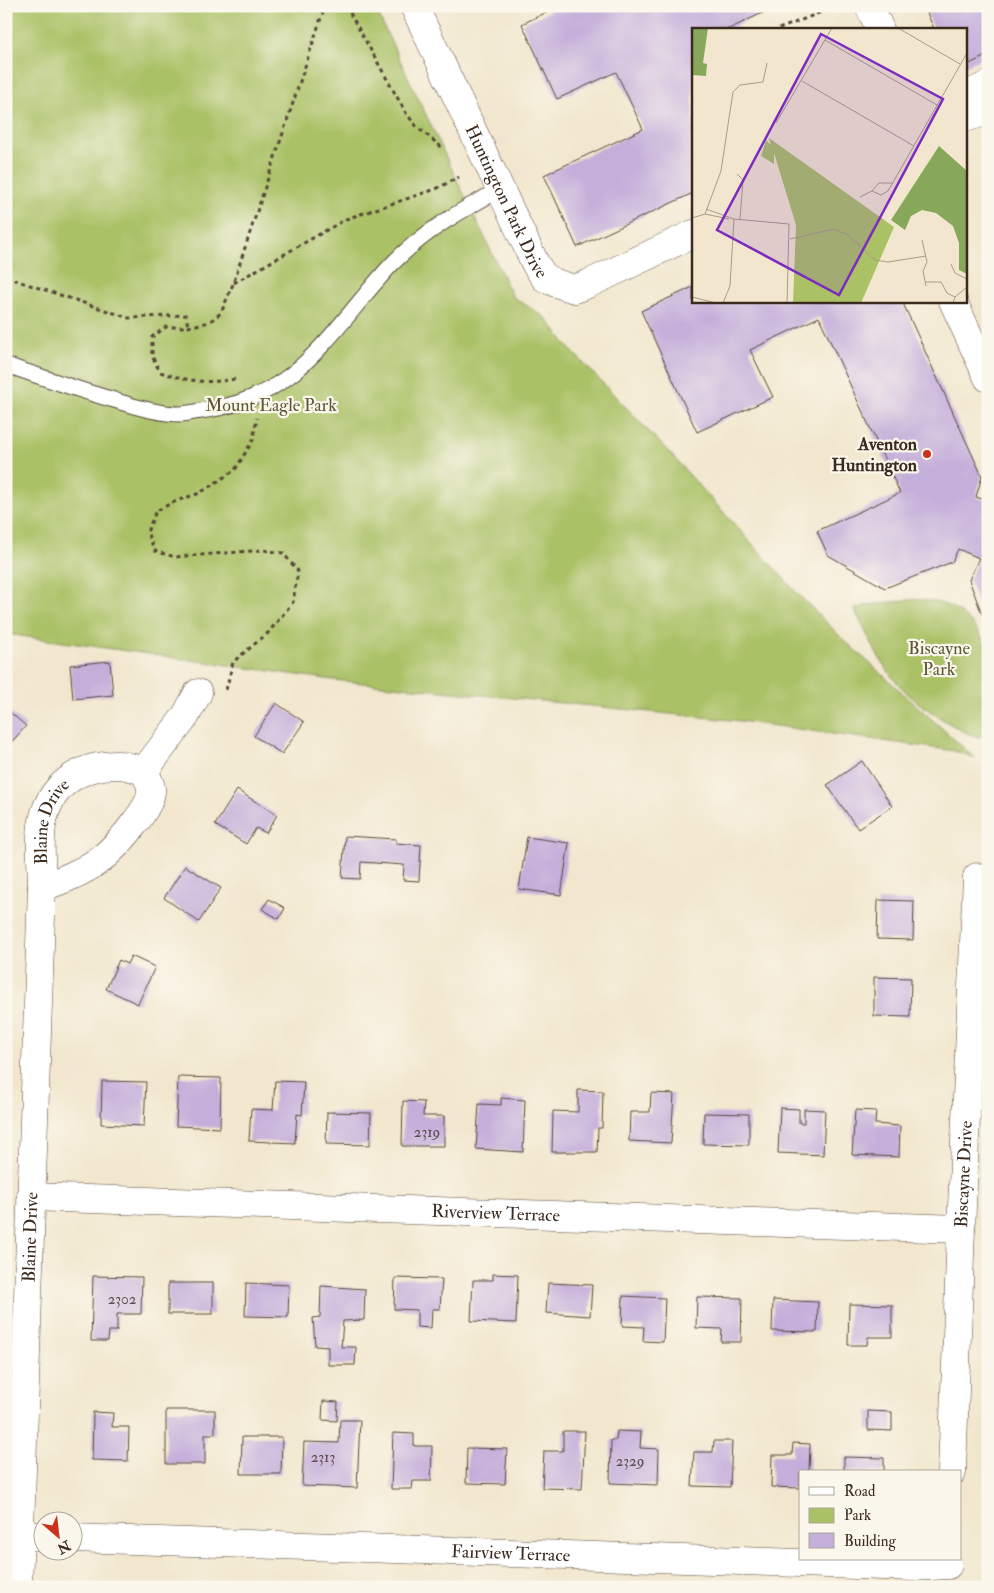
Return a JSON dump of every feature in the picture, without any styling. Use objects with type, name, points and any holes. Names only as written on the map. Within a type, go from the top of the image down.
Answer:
[{"type":"street","name":"Huntington Park Drive","points":[[414,6],[536,265],[545,278],[574,288],[588,284],[692,234]]},
{"type":"street","points":[[869,6],[880,28]]},
{"type":"street","points":[[966,96],[988,85]]},
{"type":"street","points":[[966,118],[988,111]]},
{"type":"street","points":[[952,302],[988,378]]},
{"type":"street","points":[[144,771],[185,717],[198,693]]},
{"type":"street","name":"Blaine Drive","points":[[18,1587],[31,1536],[31,1197],[42,887],[42,826],[49,802],[60,786],[74,775],[96,767],[120,765],[144,771],[152,789],[146,808],[122,841],[85,870],[69,879],[42,887]]},
{"type":"street","name":"Biscayne Drive","points":[[952,1470],[977,877]]},
{"type":"street","name":"Riverview Terrace","points":[[31,1197],[961,1229]]},
{"type":"street","name":"Fairview Terrace","points":[[82,1538],[913,1567],[948,1570]]},
{"type":"lane","points":[[6,365],[143,409],[180,414],[224,408],[255,397],[270,390],[295,373],[314,356],[393,263],[417,242],[472,205],[501,189]]},
{"type":"path","points":[[346,6],[406,113],[417,128],[444,149]]},
{"type":"path","points":[[782,28],[829,9]]},
{"type":"path","points":[[233,284],[346,219],[436,189],[459,177]]},
{"type":"path","points":[[6,277],[128,318],[186,315],[188,327]]},
{"type":"green space","name":"Mount Eagle Park","points":[[6,6],[374,6],[513,297],[546,318],[568,347],[666,449],[796,592],[845,641],[975,758],[955,751],[740,721],[333,680],[6,634]]},
{"type":"green space","name":"Biscayne Park","points":[[916,599],[934,601],[954,609],[969,621],[981,637],[988,655],[988,737],[973,735],[961,730],[933,714],[907,693],[891,676],[854,609],[867,605]]},
{"type":"building","points":[[560,6],[777,6],[731,28],[692,28],[692,193],[577,247],[544,175],[643,129],[616,72],[557,99],[522,24]]},
{"type":"building","points":[[924,6],[988,6],[988,55],[966,66],[966,28],[934,28]]},
{"type":"building","name":"Aventon Huntington","points":[[692,287],[692,302],[902,302],[982,476],[976,497],[988,501],[988,612],[982,614],[969,580],[979,558],[958,549],[952,562],[885,588],[828,555],[817,531],[900,493],[819,317],[750,350],[773,397],[697,432],[641,311]]},
{"type":"building","points":[[110,661],[113,695],[73,699],[70,665]]},
{"type":"building","points":[[276,703],[304,722],[282,754],[254,736]]},
{"type":"building","points":[[6,709],[26,726],[6,748]]},
{"type":"building","points":[[862,761],[892,806],[858,829],[827,785]]},
{"type":"building","points":[[237,790],[277,815],[266,833],[256,828],[246,844],[215,825]]},
{"type":"building","points":[[345,836],[396,839],[396,843],[421,845],[419,881],[403,880],[404,865],[361,862],[360,879],[342,878]]},
{"type":"building","points":[[527,837],[569,843],[561,895],[519,889]]},
{"type":"building","points":[[185,866],[221,888],[199,922],[164,898]]},
{"type":"building","points":[[269,899],[285,908],[279,919],[262,909]]},
{"type":"building","points":[[878,900],[914,901],[913,940],[877,939]]},
{"type":"building","points":[[131,956],[155,967],[138,1004],[106,989],[119,960],[127,964]]},
{"type":"building","points":[[874,977],[911,978],[910,1017],[874,1016]]},
{"type":"building","points":[[178,1077],[221,1078],[220,1128],[176,1126]]},
{"type":"building","points":[[102,1081],[146,1082],[144,1126],[101,1124]]},
{"type":"building","points":[[275,1081],[304,1082],[302,1115],[297,1114],[295,1143],[249,1141],[251,1109],[273,1110]]},
{"type":"building","points":[[578,1090],[603,1091],[602,1128],[598,1128],[597,1152],[552,1152],[553,1111],[578,1112]]},
{"type":"building","points":[[651,1093],[674,1094],[671,1143],[629,1141],[630,1112],[650,1112]]},
{"type":"building","points":[[501,1098],[525,1100],[523,1152],[476,1149],[479,1104],[501,1105]]},
{"type":"building","points":[[403,1101],[424,1102],[423,1116],[444,1116],[444,1146],[402,1146]]},
{"type":"building","points":[[780,1108],[799,1109],[799,1123],[804,1123],[804,1109],[825,1110],[823,1155],[778,1153]]},
{"type":"building","points":[[855,1110],[876,1111],[875,1124],[900,1126],[899,1157],[852,1155]]},
{"type":"building","points":[[327,1112],[371,1113],[370,1145],[326,1144]]},
{"type":"building","points":[[704,1113],[749,1114],[749,1145],[703,1144]]},
{"type":"building","points":[[493,1274],[518,1275],[516,1323],[471,1321],[473,1280],[493,1280]]},
{"type":"building","points":[[93,1276],[142,1277],[141,1314],[117,1314],[117,1331],[109,1331],[108,1341],[91,1341]]},
{"type":"building","points":[[395,1278],[442,1279],[440,1309],[432,1309],[431,1328],[417,1327],[417,1310],[394,1309]]},
{"type":"building","points":[[168,1283],[213,1283],[213,1314],[168,1314]]},
{"type":"building","points":[[246,1283],[289,1285],[288,1317],[245,1316]]},
{"type":"building","points":[[548,1283],[592,1285],[590,1316],[546,1313]]},
{"type":"building","points":[[321,1286],[365,1289],[364,1320],[343,1321],[341,1347],[356,1347],[355,1365],[328,1365],[328,1347],[315,1346],[313,1318],[320,1317]]},
{"type":"building","points":[[623,1296],[665,1298],[663,1342],[643,1341],[644,1327],[622,1326]]},
{"type":"building","points":[[697,1297],[742,1298],[741,1342],[721,1342],[722,1329],[696,1328]]},
{"type":"building","points":[[773,1300],[818,1302],[817,1332],[772,1331]]},
{"type":"building","points":[[849,1304],[892,1305],[892,1337],[868,1337],[867,1345],[848,1345]]},
{"type":"building","points":[[323,1401],[338,1402],[337,1421],[322,1420]]},
{"type":"building","points":[[166,1410],[215,1410],[215,1434],[205,1434],[205,1464],[166,1464]]},
{"type":"building","points":[[868,1411],[892,1412],[892,1431],[868,1430]]},
{"type":"building","points":[[93,1412],[113,1413],[112,1427],[129,1427],[128,1461],[92,1460]]},
{"type":"building","points":[[340,1420],[360,1420],[357,1488],[302,1486],[304,1442],[339,1443]]},
{"type":"building","points":[[563,1431],[585,1431],[582,1489],[542,1488],[544,1451],[563,1451]]},
{"type":"building","points":[[617,1431],[641,1432],[640,1448],[659,1449],[658,1485],[610,1483],[611,1440],[616,1440]]},
{"type":"building","points":[[393,1433],[414,1434],[414,1446],[432,1446],[431,1481],[413,1481],[412,1489],[391,1489]]},
{"type":"building","points":[[242,1437],[282,1437],[281,1474],[241,1474]]},
{"type":"building","points":[[714,1441],[732,1441],[730,1487],[692,1486],[694,1452],[713,1452]]},
{"type":"building","points":[[793,1443],[810,1444],[809,1470],[799,1470],[799,1488],[771,1487],[772,1455],[792,1455]]},
{"type":"building","points":[[467,1448],[507,1449],[505,1484],[466,1483]]},
{"type":"building","points":[[844,1457],[884,1458],[884,1470],[844,1470]]},
{"type":"place","name":"Aventon Huntington","points":[[927,454]]}]
